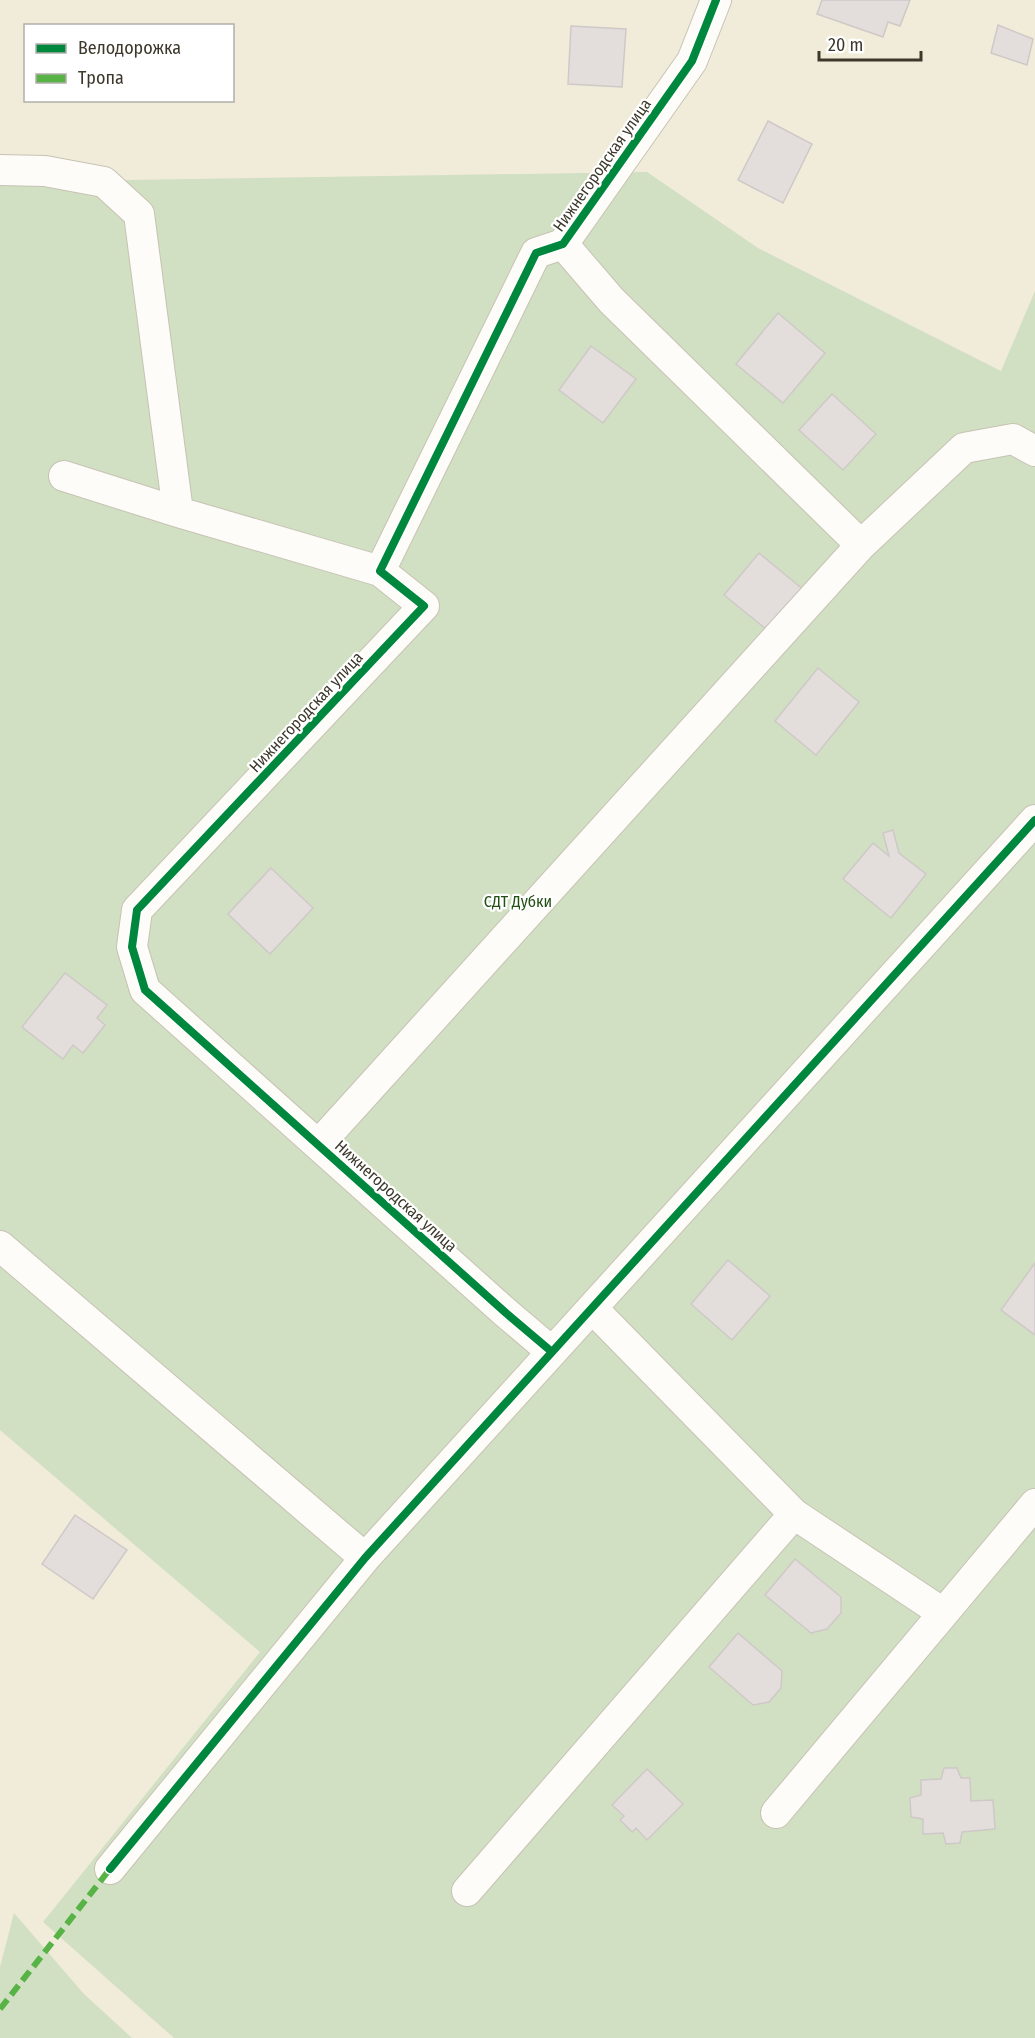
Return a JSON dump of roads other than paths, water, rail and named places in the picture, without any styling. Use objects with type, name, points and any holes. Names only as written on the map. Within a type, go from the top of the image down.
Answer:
[{"type":"street","name":"Нижнегородская улица","points":[[552,1352],[145,990],[132,947],[137,910],[424,606],[380,571],[536,253],[563,244],[692,61],[716,0]]},
{"type":"street","points":[[0,170],[45,171],[104,182],[139,214],[178,512]]},
{"type":"street","points":[[563,244],[611,300],[861,545]]},
{"type":"street","points":[[319,1144],[861,545],[964,448],[1013,439],[1035,451]]},
{"type":"street","points":[[64,476],[380,571]]},
{"type":"street","points":[[110,1869],[365,1558],[1035,820]]},
{"type":"street","points":[[0,1246],[365,1558]]},
{"type":"street","points":[[592,1308],[795,1514],[943,1613]]},
{"type":"street","points":[[776,1813],[1035,1504]]},
{"type":"street","points":[[467,1891],[795,1514]]},
{"type":"park label","name":"СДТ Дубки","points":[[518,901]]}]
